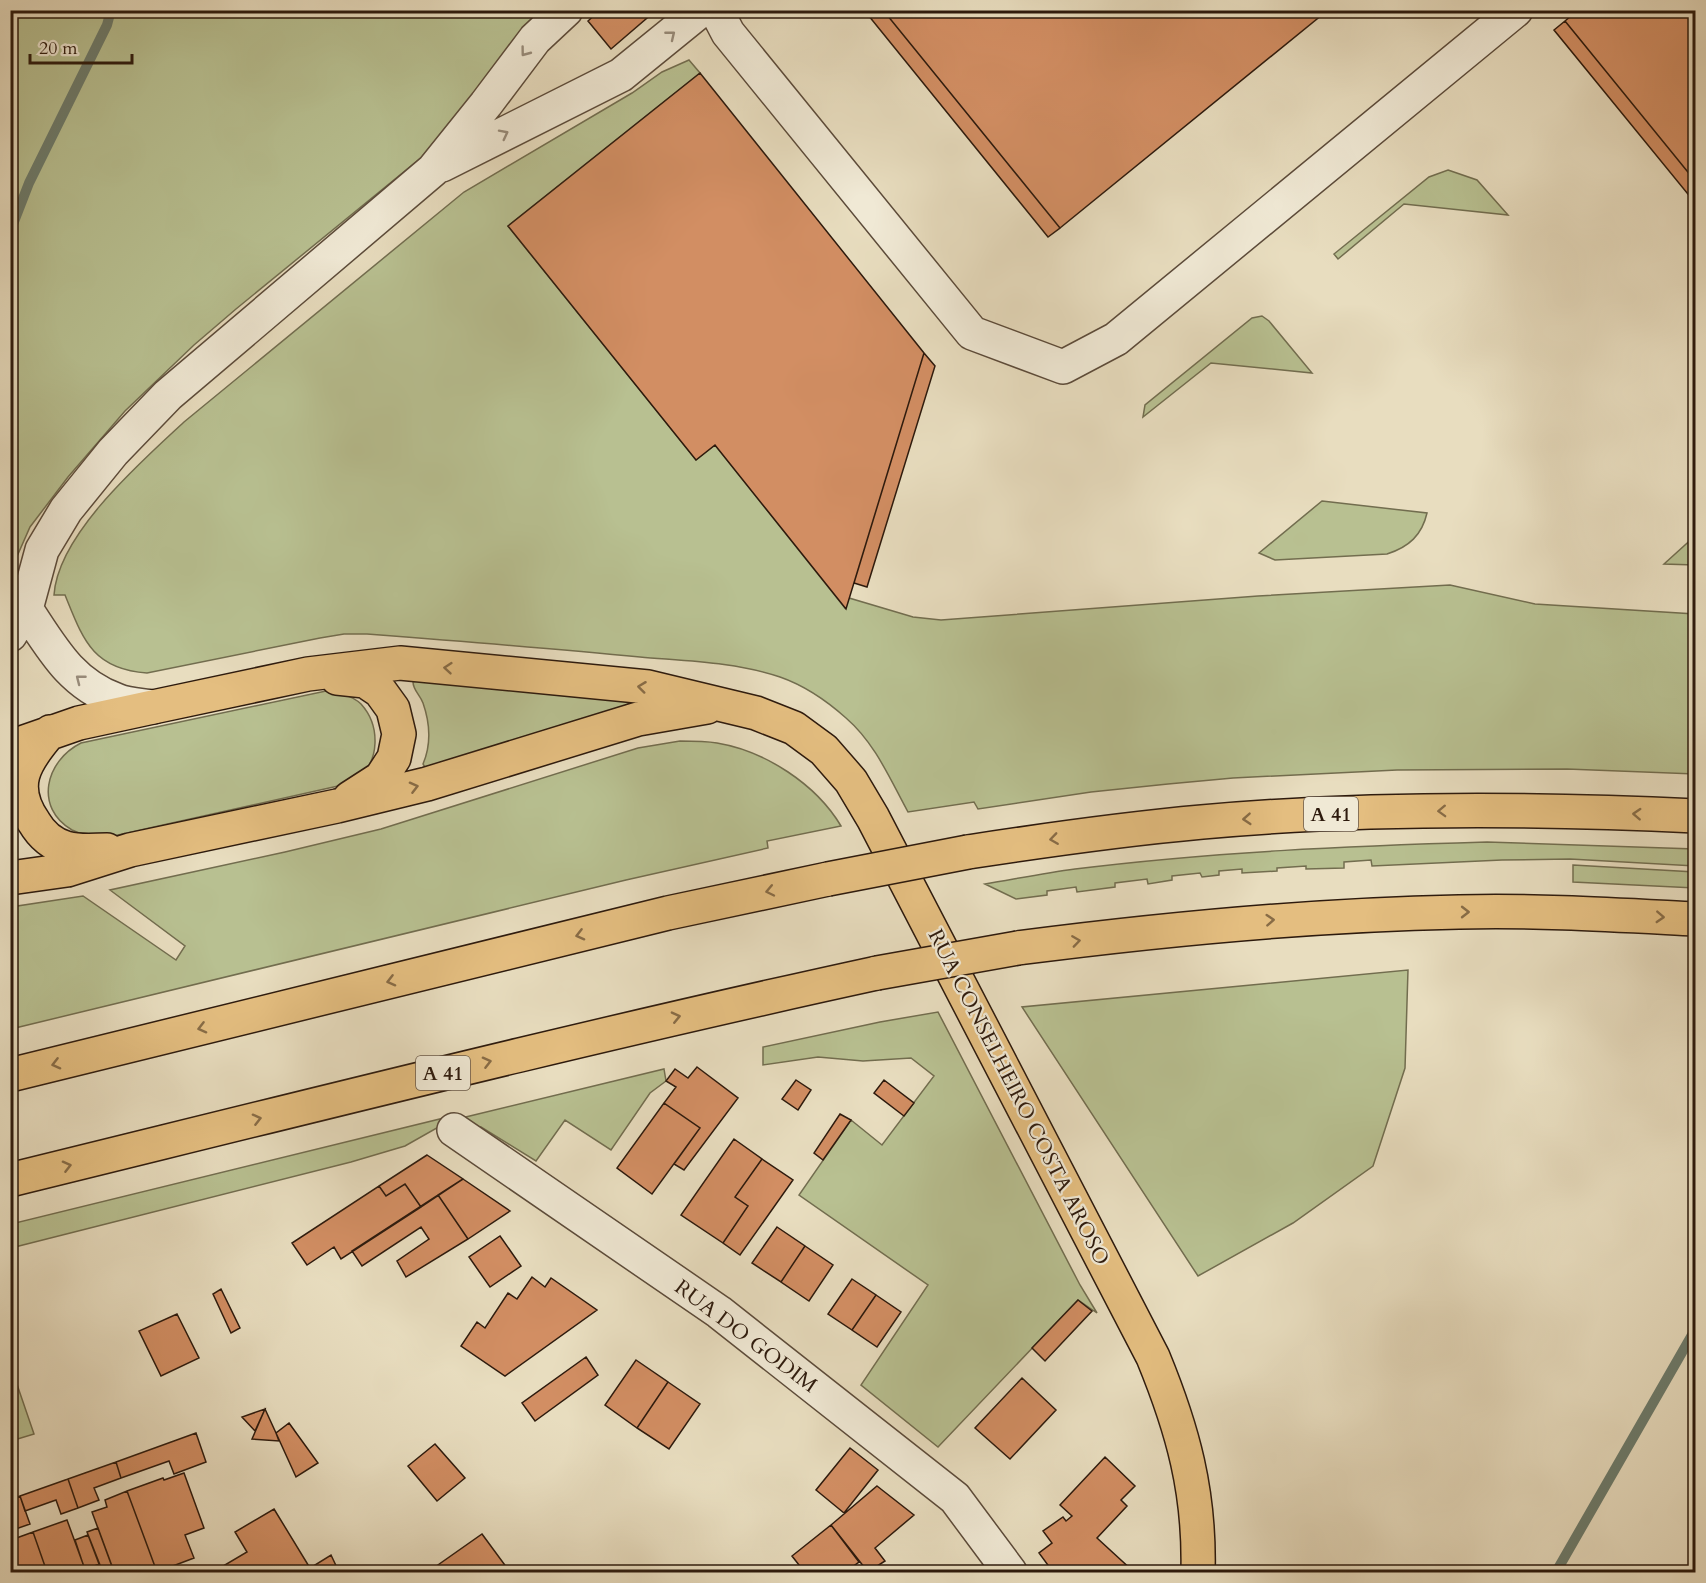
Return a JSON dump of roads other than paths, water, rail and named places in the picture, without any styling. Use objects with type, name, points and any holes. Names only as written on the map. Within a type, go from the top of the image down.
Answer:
[{"type":"main road","name":"RUA CONSELHEIRO COSTA AROSO","points":[[10,747],[79,723],[153,707],[308,674],[400,663],[648,687],[774,719],[794,728],[824,750],[851,781],[873,818],[1153,1357],[1180,1428],[1190,1466],[1196,1506],[1198,1572]]},
{"type":"main road","name":"RUA CONSELHEIRO COSTA AROSO","points":[[308,674],[365,681],[380,691],[393,709],[399,734],[394,758],[381,778],[337,806]]},
{"type":"main road","name":"RUA CONSELHEIRO COSTA AROSO","points":[[10,878],[67,870],[130,850],[337,806],[427,784],[638,718],[719,704]]},
{"type":"main road","name":"RUA CONSELHEIRO COSTA AROSO","points":[[50,732],[33,751],[25,770],[15,779],[29,816],[40,831],[63,848],[130,850]]},
{"type":"main road","name":"A 41","points":[[10,1075],[657,916],[968,852],[1086,835],[1202,822],[1295,815],[1487,809],[1695,816]]},
{"type":"main road","name":"A 41","points":[[10,1180],[523,1053],[712,1009],[878,973],[1018,948],[1135,933],[1319,917],[1460,912],[1588,914],[1695,919]]},
{"type":"street","points":[[153,707],[117,701],[93,689],[64,666],[18,622],[42,550],[66,510],[113,452],[168,396],[433,170],[535,39],[566,10]]},
{"type":"street","points":[[433,170],[621,75],[701,10]]},
{"type":"street","points":[[716,10],[728,33],[972,333],[1063,367],[1116,339],[1516,10]]},
{"type":"street","name":"RUA DO GODIM","points":[[454,1130],[719,1312],[955,1498],[1010,1572]]},
{"type":"waterway","points":[[10,232],[29,183],[107,25],[111,10]]},
{"type":"waterway","points":[[1556,1572],[1696,1328]]}]
